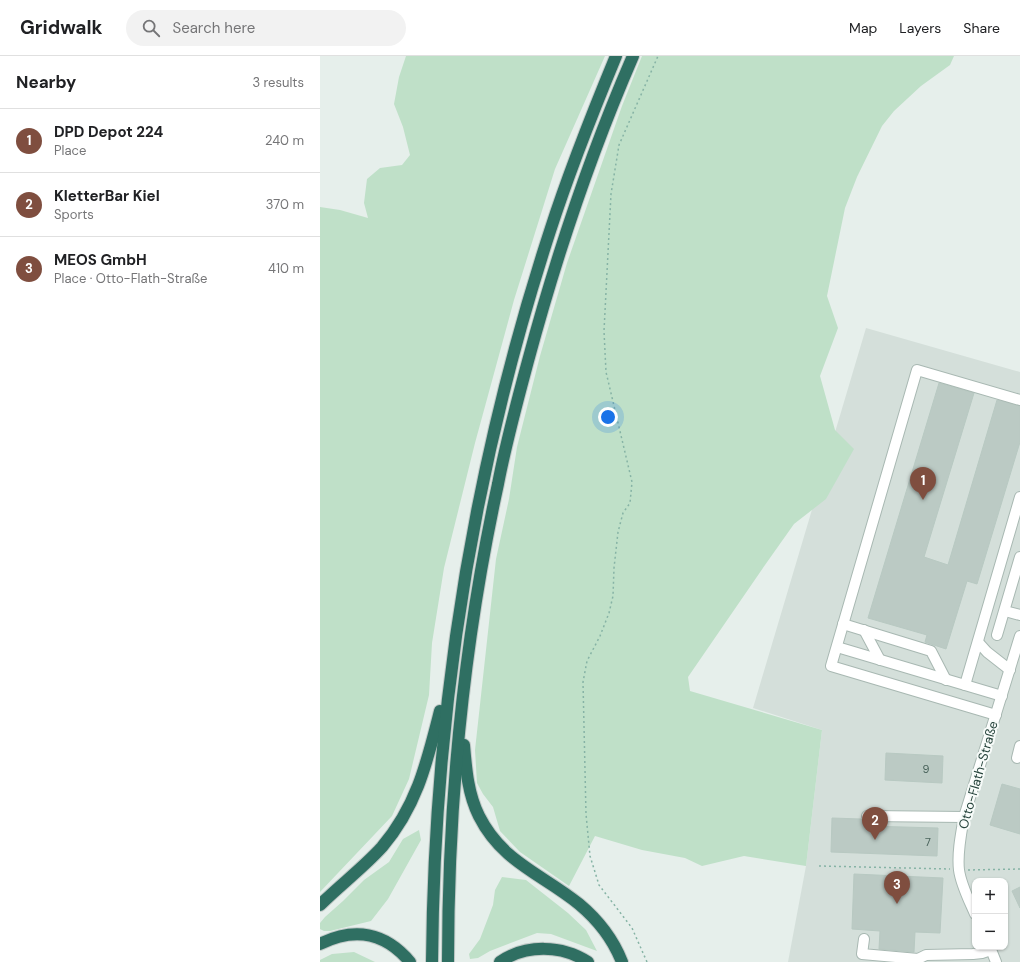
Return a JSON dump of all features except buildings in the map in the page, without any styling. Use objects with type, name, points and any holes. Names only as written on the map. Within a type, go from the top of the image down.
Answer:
[{"type":"highway","points":[[432,962],[437,809],[445,719],[461,598],[480,496],[502,398],[519,333],[546,244],[571,170],[616,56]]},
{"type":"highway","points":[[448,962],[448,907],[451,851],[462,702],[475,605],[497,485],[514,412],[551,279],[566,232],[632,56]]},
{"type":"highway","points":[[320,905],[367,862],[382,846],[405,814],[424,773],[452,664]]},
{"type":"highway","points":[[462,702],[468,781],[479,816],[486,828],[514,860],[579,904],[589,913],[606,933],[622,962]]},
{"type":"highway","points":[[320,944],[338,936],[347,934],[378,937],[402,953],[410,962]]},
{"type":"highway","points":[[500,962],[520,952],[535,949],[548,949],[568,953],[588,962]]},
{"type":"street","points":[[996,714],[832,666],[917,370],[1020,400]]},
{"type":"street","points":[[965,685],[1020,497]]},
{"type":"street","points":[[997,635],[1020,557]]},
{"type":"street","points":[[1005,608],[1020,609]]},
{"type":"street","points":[[1005,608],[1020,615]]},
{"type":"street","points":[[843,624],[931,651],[946,680]]},
{"type":"street","points":[[864,630],[880,660]]},
{"type":"street","name":"Otto-Flath-Straße","points":[[972,907],[965,891],[959,870],[960,840],[964,817],[1020,636]]},
{"type":"street","points":[[978,642],[987,652],[1010,670]]},
{"type":"street","points":[[837,647],[1002,696]]},
{"type":"street","points":[[1017,758],[1020,746]]},
{"type":"street","points":[[867,816],[964,817]]},
{"type":"street","points":[[864,939],[862,954],[918,958],[926,955],[982,953],[987,950]]},
{"type":"street","points":[[991,950],[996,962]]},
{"type":"path","points":[[647,962],[632,928],[599,886],[590,856],[586,814],[583,682],[587,661],[600,636],[609,613],[613,596],[618,532],[623,513],[630,503],[632,482],[606,372],[604,331],[611,194],[619,144],[658,56]]},
{"type":"path","points":[[819,866],[959,870],[1020,869]]},
{"type":"shaded area","points":[[866,328],[1020,372],[1020,962],[788,962],[806,866],[822,730],[753,708]]},
{"type":"green space","points":[[406,56],[605,56],[555,169],[514,300],[475,443],[444,568],[432,643],[429,695],[409,779],[392,816],[320,892],[320,207],[340,210],[368,218],[364,203],[367,179],[380,168],[402,165],[410,155],[403,127],[394,104],[399,77]]},
{"type":"green space","points":[[642,56],[954,56],[950,65],[921,86],[894,111],[882,126],[857,177],[845,208],[827,296],[838,328],[820,376],[835,430],[854,449],[826,499],[794,524],[688,677],[690,691],[822,730],[806,866],[744,856],[702,866],[685,858],[642,850],[595,836],[569,886],[520,852],[500,831],[493,807],[477,783],[475,750],[496,559],[509,499],[517,447],[540,356],[567,263],[622,106]]},
{"type":"green space","points":[[419,830],[421,840],[388,899],[371,921],[330,931],[320,929],[320,923],[325,917],[364,880],[389,862],[403,839]]},
{"type":"green space","points":[[502,877],[526,880],[568,913],[586,930],[597,951],[551,934],[537,933],[490,951],[478,958],[470,959],[469,954],[480,939],[493,905],[495,890]]},
{"type":"green space","points":[[354,952],[375,962],[320,962],[320,960],[332,954]]},
{"type":"place","name":"DPD Depot 224","points":[[923,500]]},
{"type":"place","name":"KletterBar Kiel","points":[[875,840]]},
{"type":"place","name":"MEOS GmbH","points":[[897,904]]}]
